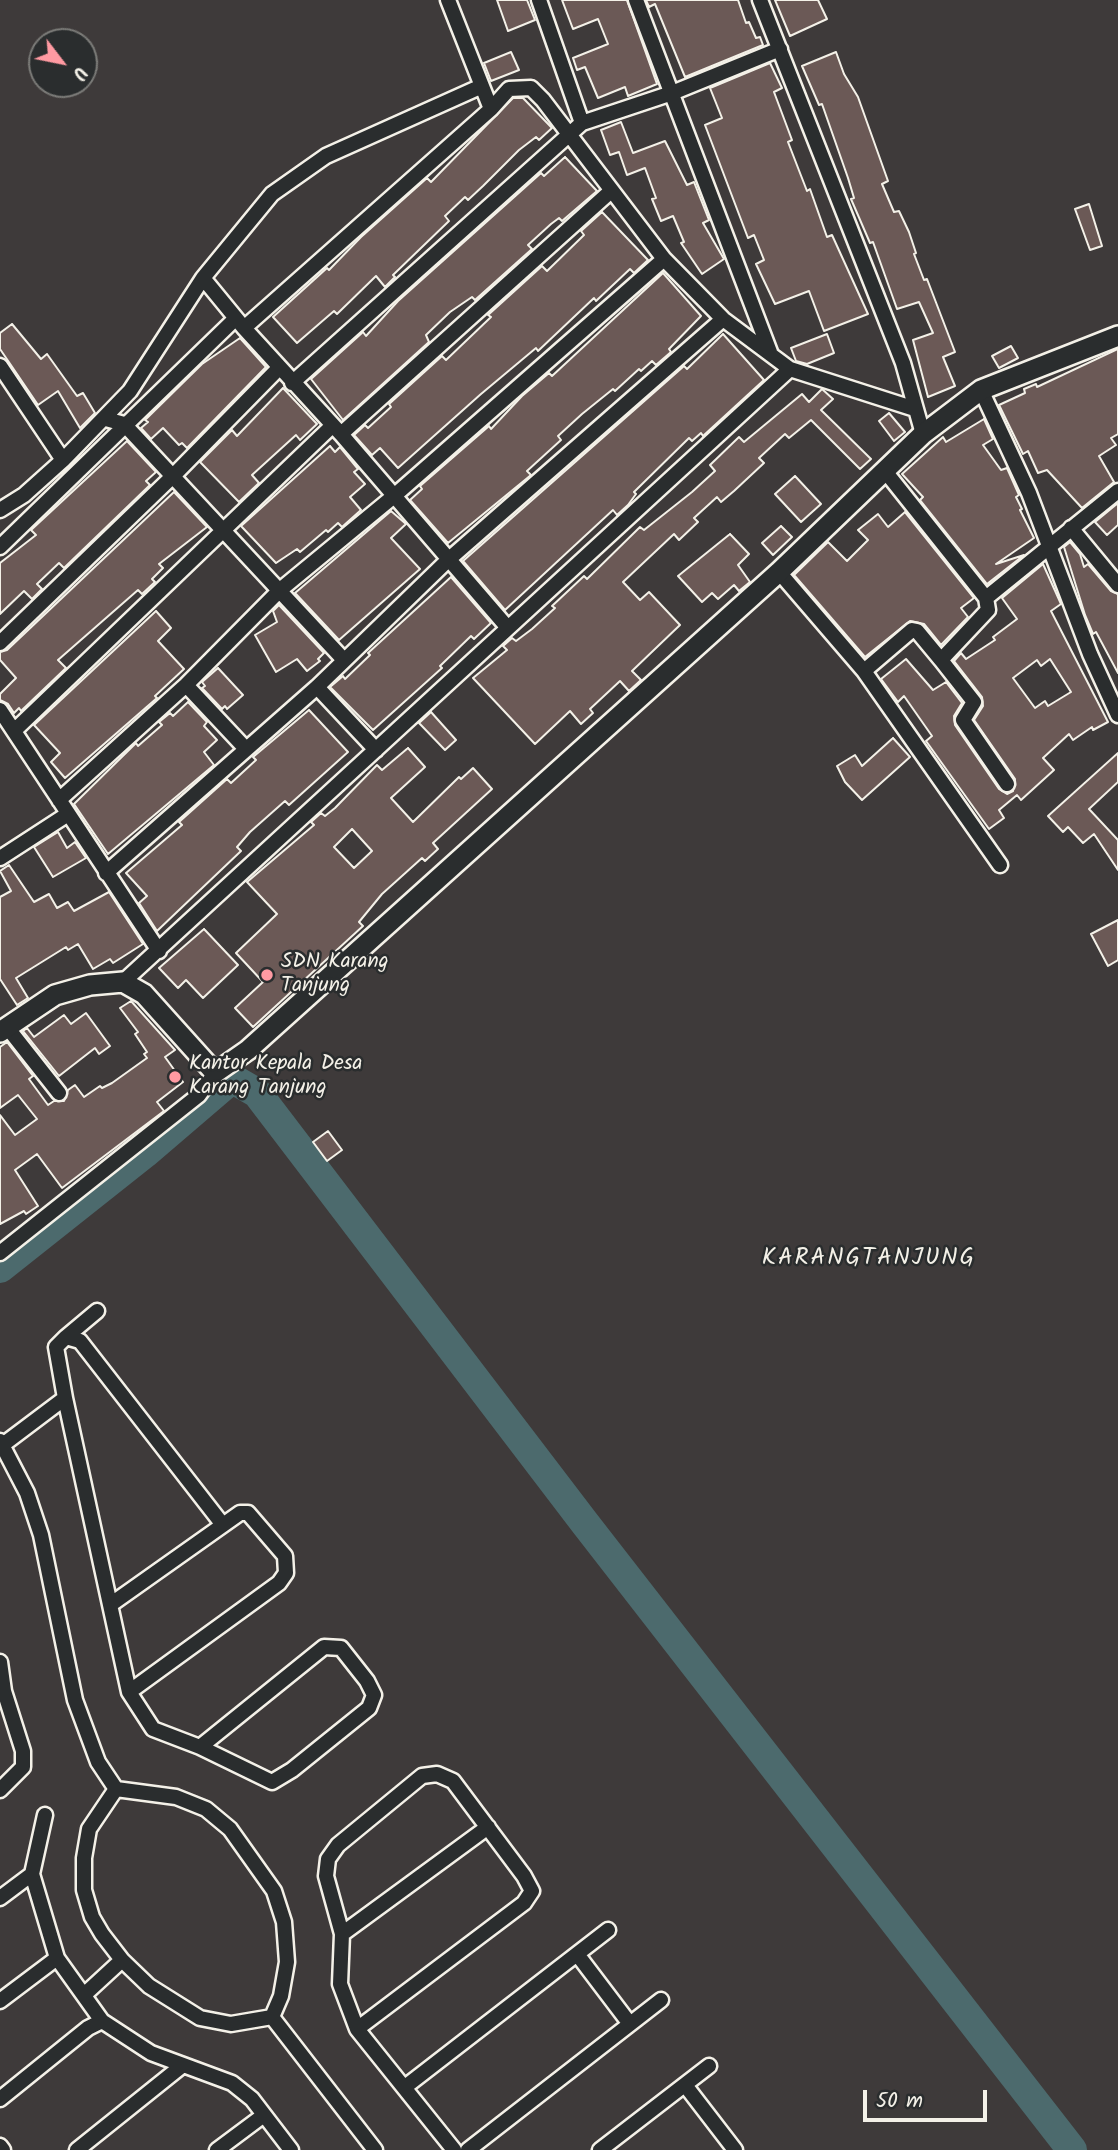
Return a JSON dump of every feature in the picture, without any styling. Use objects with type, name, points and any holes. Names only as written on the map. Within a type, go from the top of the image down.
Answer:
[{"type":"street","points":[[448,0],[491,109]]},
{"type":"street","points":[[538,0],[582,123]]},
{"type":"street","points":[[636,0],[770,353]]},
{"type":"street","points":[[760,0],[903,363],[923,434]]},
{"type":"street","points":[[292,383],[582,123],[672,93],[780,49]]},
{"type":"street","points":[[0,510],[24,495],[106,419],[130,391],[203,278],[272,194],[326,156],[482,86]]},
{"type":"street","points":[[0,547],[124,424],[491,109],[509,89],[531,88],[664,259],[723,319],[790,369],[915,409]]},
{"type":"street","points":[[15,730],[336,430],[611,191]]},
{"type":"street","points":[[59,800],[186,685],[280,590],[394,496],[664,259]]},
{"type":"street","points":[[203,278],[278,369],[336,430],[508,628]]},
{"type":"street","points":[[106,873],[317,687],[449,560],[723,319]]},
{"type":"street","points":[[0,1253],[199,1095],[215,1073],[248,1050],[779,572],[923,434],[981,390],[1118,336]]},
{"type":"street","points":[[0,366],[63,460]]},
{"type":"street","points":[[0,643],[174,475],[278,369]]},
{"type":"street","points":[[124,982],[790,369]]},
{"type":"street","points":[[981,390],[1029,493],[1090,654],[1118,715]]},
{"type":"street","points":[[106,419],[124,424],[344,660]]},
{"type":"street","points":[[885,471],[986,598],[988,610],[942,660]]},
{"type":"street","points":[[986,598],[1118,491]]},
{"type":"street","points":[[1072,528],[1118,585]]},
{"type":"street","points":[[779,572],[864,671],[1000,865]]},
{"type":"street","points":[[864,671],[912,630],[917,631],[974,702],[963,720],[1007,784]]},
{"type":"street","points":[[186,685],[246,749]]},
{"type":"street","points":[[317,687],[376,750]]},
{"type":"street","points":[[0,710],[159,951]]},
{"type":"street","points":[[0,858],[68,814]]},
{"type":"street","points":[[59,1093],[3,1029],[55,995],[90,985],[124,982],[144,994],[215,1073]]},
{"type":"street","points":[[97,1311],[56,1347],[129,1692],[153,1729],[200,1747],[272,1782],[292,1770],[369,1708],[374,1695],[367,1681],[341,1648],[324,1647],[200,1747]]},
{"type":"street","points":[[66,1337],[80,1340],[223,1525]]},
{"type":"street","points":[[65,1398],[1,1445],[27,1493],[41,1535],[75,1700],[85,1732],[98,1762],[116,1789],[176,1797],[206,1809],[230,1829],[248,1850],[274,1891],[284,1922],[287,1962],[281,1996],[272,2017]]},
{"type":"street","points":[[110,1605],[240,1513],[248,1513],[285,1556],[286,1573],[279,1583],[129,1692]]},
{"type":"street","points":[[0,1662],[2,1692],[23,1751],[23,1767],[0,1790]]},
{"type":"street","points":[[357,2029],[529,1897],[531,1886],[488,1827],[453,1781],[437,1774],[422,1776],[338,1845],[328,1859],[326,1876],[342,1934],[340,1984],[357,2029],[454,2150]]},
{"type":"street","points":[[116,1789],[89,1829],[84,1858],[84,1890],[92,1917],[122,1960],[149,1986],[200,2018],[230,2024],[272,2017]]},
{"type":"street","points":[[45,1815],[32,1874],[57,1958],[102,2021],[151,2053],[232,2083],[252,2099],[291,2150]]},
{"type":"street","points":[[342,1934],[488,1827]]},
{"type":"street","points":[[0,1898],[32,1874]]},
{"type":"street","points":[[405,2087],[608,1930]]},
{"type":"street","points":[[577,1954],[630,2024]]},
{"type":"street","points":[[0,2001],[57,1958]]},
{"type":"street","points":[[84,1995],[122,1960]]},
{"type":"street","points":[[468,2150],[661,2000]]},
{"type":"street","points":[[272,2017],[374,2150]]},
{"type":"street","points":[[0,2099],[88,2028],[102,2021]]},
{"type":"street","points":[[77,2150],[183,2065]]},
{"type":"street","points":[[600,2150],[709,2066]]},
{"type":"street","points":[[684,2085],[734,2150]]},
{"type":"street","points":[[217,2150],[264,2115]]},
{"type":"street","points":[[0,2146],[4,2150]]},
{"type":"building","points":[[497,0],[527,0],[535,20],[508,31]]},
{"type":"building","points":[[562,0],[627,0],[657,84],[628,96],[625,87],[598,98],[585,67],[577,70],[573,58],[608,44],[598,19],[573,29]]},
{"type":"building","points":[[646,0],[738,0],[746,23],[749,22],[756,38],[760,37],[763,45],[685,77],[655,4],[649,7]]},
{"type":"building","points":[[775,0],[818,0],[827,19],[790,36]]},
{"type":"building","points":[[511,52],[519,70],[491,81],[484,63]]},
{"type":"building","points":[[836,52],[844,74],[858,97],[888,181],[882,184],[894,212],[899,211],[909,232],[916,253],[914,254],[924,280],[927,279],[955,352],[943,357],[955,386],[928,397],[913,340],[933,333],[919,302],[897,309],[873,242],[870,243],[851,199],[854,198],[848,178],[822,104],[819,105],[802,66]]},
{"type":"building","points":[[770,63],[782,88],[774,92],[792,140],[788,142],[807,191],[810,189],[827,237],[832,235],[868,314],[824,331],[809,291],[775,304],[756,264],[764,260],[754,235],[748,238],[705,125],[722,118],[710,88]]},
{"type":"building","points":[[513,98],[523,98],[552,128],[539,140],[536,137],[519,150],[468,200],[465,197],[445,216],[449,221],[393,275],[395,277],[385,287],[376,276],[337,314],[334,311],[297,343],[273,317],[327,268],[329,270],[361,237],[427,178],[431,182]]},
{"type":"building","points":[[621,122],[633,153],[665,141],[687,185],[694,182],[709,220],[703,223],[724,259],[702,274],[681,243],[684,242],[673,216],[661,221],[652,199],[656,198],[645,168],[627,175],[619,152],[610,155],[601,130]]},
{"type":"building","points":[[565,157],[597,191],[562,221],[559,218],[551,224],[528,245],[532,249],[475,300],[472,297],[450,312],[426,335],[429,342],[343,420],[311,379],[363,332],[366,336],[398,301],[541,173],[544,176]]},
{"type":"building","points":[[1089,204],[1102,246],[1090,250],[1075,209]]},
{"type":"building","points":[[602,212],[648,260],[634,273],[630,269],[596,301],[594,298],[538,351],[536,348],[398,468],[380,448],[372,455],[354,435],[365,425],[368,428],[391,407],[389,404],[442,356],[446,360],[491,317],[488,315],[542,266],[547,271],[584,235],[581,231]]},
{"type":"building","points":[[663,273],[701,316],[669,349],[671,352],[656,365],[652,361],[641,371],[639,369],[615,391],[613,389],[582,414],[558,436],[561,440],[527,471],[531,475],[448,543],[410,500],[422,489],[420,486],[489,426],[491,429],[522,396],[549,373],[552,376]]},
{"type":"building","points":[[12,324],[41,359],[47,354],[77,396],[83,393],[95,413],[80,428],[58,391],[38,405],[0,349],[0,333]]},
{"type":"building","points":[[723,334],[764,380],[703,436],[701,433],[692,441],[689,438],[634,492],[636,494],[628,505],[617,515],[613,510],[505,610],[463,561],[684,366],[687,369]]},
{"type":"building","points":[[827,334],[834,353],[807,364],[796,361],[791,348]]},
{"type":"building","points":[[240,338],[266,367],[187,448],[182,443],[179,445],[163,428],[151,439],[141,428],[148,422],[145,420],[202,364]]},
{"type":"building","points":[[1011,346],[1018,358],[999,368],[992,356]]},
{"type":"building","points":[[1118,349],[1118,434],[1111,438],[1116,445],[1099,456],[1114,482],[1082,508],[1047,470],[1038,473],[1028,451],[1023,454],[999,405],[1025,393],[1024,389],[1036,384],[1037,387]]},
{"type":"building","points":[[283,388],[317,424],[300,440],[296,435],[252,475],[259,483],[239,502],[200,462],[232,430],[237,436]]},
{"type":"building","points":[[822,389],[833,399],[821,410],[871,459],[860,469],[811,420],[789,438],[785,434],[759,458],[764,463],[734,491],[721,502],[717,497],[694,518],[698,522],[679,540],[674,534],[623,582],[640,600],[649,592],[680,625],[632,671],[641,680],[629,691],[620,681],[590,709],[593,713],[581,724],[570,711],[535,744],[473,678],[507,650],[503,646],[512,638],[516,641],[532,629],[555,608],[552,606],[584,576],[587,579],[640,527],[644,530],[692,492],[715,471],[710,465],[739,437],[744,442],[802,394],[809,402]]},
{"type":"building","points":[[889,413],[905,432],[894,441],[879,421]]},
{"type":"building","points":[[984,419],[993,439],[983,445],[1001,470],[1007,468],[1019,495],[1016,497],[1022,509],[1020,510],[1034,538],[996,564],[1024,555],[987,584],[920,500],[923,497],[902,474],[943,437],[946,442]]},
{"type":"building","points":[[127,441],[156,472],[146,481],[150,485],[64,568],[59,563],[37,584],[42,589],[32,599],[24,591],[0,614],[0,563],[36,535],[31,530]]},
{"type":"building","points":[[330,446],[335,452],[340,447],[358,469],[354,472],[365,484],[350,497],[361,510],[342,527],[338,523],[300,552],[297,549],[276,563],[241,526]]},
{"type":"building","points":[[795,476],[821,504],[801,522],[775,494]]},
{"type":"building","points":[[174,492],[207,527],[159,564],[163,568],[152,579],[155,582],[142,594],[138,590],[58,660],[66,668],[21,711],[19,708],[14,713],[8,704],[0,700],[0,694],[16,678],[0,660],[0,652],[7,650]]},
{"type":"building","points":[[1118,503],[1118,525],[1107,535],[1095,522]]},
{"type":"building","points":[[391,511],[406,524],[391,538],[420,569],[339,640],[295,593]]},
{"type":"building","points":[[905,512],[974,598],[961,608],[968,617],[941,645],[924,624],[910,621],[865,657],[794,575],[828,542],[847,561],[868,540],[858,530],[878,514],[888,527]]},
{"type":"building","points":[[781,526],[792,537],[773,555],[762,543]]},
{"type":"building","points":[[730,534],[749,554],[738,565],[750,582],[739,591],[734,585],[718,599],[712,593],[702,602],[678,576]]},
{"type":"building","points":[[1070,542],[1080,554],[1084,567],[1088,564],[1111,591],[1118,594],[1118,673],[1096,632],[1093,634],[1085,615],[1064,547]]},
{"type":"building","points":[[1043,564],[1061,604],[1051,611],[1108,722],[1093,730],[1092,727],[1073,740],[1069,734],[1043,758],[1054,770],[1021,800],[1017,795],[999,810],[1004,818],[989,829],[926,741],[932,736],[904,696],[898,702],[881,679],[906,659],[933,690],[946,682],[962,703],[954,716],[955,725],[999,789],[1007,794],[1013,791],[1015,779],[974,720],[983,706],[982,697],[954,661],[961,653],[966,659],[995,640],[993,637],[1017,619],[1002,598]],"holes":[[[1050,659],[1071,692],[1048,706],[1045,701],[1035,708],[1013,678],[1037,660],[1041,666]]]},
{"type":"building","points":[[451,577],[491,623],[474,639],[471,636],[440,666],[442,668],[373,730],[330,687],[343,676],[345,679],[370,655],[368,653]]},
{"type":"building","points":[[279,605],[324,653],[318,659],[320,661],[307,671],[297,659],[276,672],[255,635],[277,622],[273,611]]},
{"type":"building","points":[[156,611],[171,628],[158,641],[184,669],[155,696],[157,698],[65,778],[51,762],[60,753],[34,725]]},
{"type":"building","points":[[218,668],[243,695],[227,709],[225,706],[222,709],[202,688],[205,686],[202,682]]},
{"type":"building","points":[[188,702],[207,722],[204,726],[217,740],[204,752],[214,765],[108,854],[74,804],[136,743],[138,746],[162,725],[159,722],[170,713],[173,716]]},
{"type":"building","points":[[309,710],[348,752],[289,805],[285,801],[250,832],[237,847],[241,851],[157,931],[139,903],[147,896],[126,873],[182,825],[179,822],[227,779],[231,783],[256,760],[253,757]]},
{"type":"building","points":[[431,712],[456,740],[445,750],[419,723]]},
{"type":"building","points":[[893,738],[910,757],[862,800],[845,782],[837,766],[855,755],[862,766]]},
{"type":"building","points":[[408,748],[425,767],[391,798],[413,822],[459,777],[461,779],[473,768],[492,789],[433,843],[438,849],[425,861],[422,858],[382,894],[359,922],[363,926],[253,1027],[235,1008],[263,982],[236,953],[277,914],[247,882],[314,825],[311,822],[321,813],[325,816],[335,808],[377,765],[382,770]],"holes":[[[352,829],[372,851],[354,868],[334,847]]]},
{"type":"building","points":[[1118,753],[1118,782],[1089,809],[1118,840],[1118,870],[1094,834],[1083,843],[1068,827],[1063,832],[1048,816]]},
{"type":"building","points":[[58,832],[67,848],[75,842],[86,858],[53,877],[34,847]]},
{"type":"building","points":[[9,865],[34,902],[49,894],[57,908],[68,902],[74,911],[109,892],[143,944],[113,963],[110,959],[93,969],[78,944],[68,950],[66,947],[16,978],[28,998],[17,1005],[0,979],[0,897],[11,891],[0,871]]},
{"type":"building","points":[[1118,920],[1118,960],[1108,966],[1091,934]]},
{"type":"building","points":[[204,929],[238,965],[203,998],[186,980],[178,988],[159,968]]},
{"type":"building","points":[[131,1001],[175,1050],[165,1057],[183,1082],[157,1102],[164,1111],[62,1188],[37,1154],[15,1170],[38,1206],[0,1224],[0,1115],[15,1135],[37,1119],[18,1095],[0,1108],[0,1047],[7,1042],[33,1076],[29,1079],[48,1105],[54,1101],[64,1101],[68,1090],[75,1085],[84,1097],[100,1086],[102,1088],[112,1083],[147,1058],[144,1054],[147,1052],[135,1034],[138,1032],[120,1008]]},
{"type":"building","points":[[86,1013],[110,1046],[99,1054],[95,1048],[59,1076],[23,1031],[27,1028],[34,1037],[64,1015],[71,1024]]},
{"type":"building","points":[[328,1131],[342,1150],[327,1161],[313,1142]]},
{"type":"waterway","points":[[0,1268],[145,1153],[229,1081],[238,1082],[257,1093],[584,1522],[1072,2150]]},
{"type":"place","name":"SDN Karang Tanjung","points":[[267,975]]},
{"type":"place","name":"Kantor Kepala Desa Karang Tanjung","points":[[175,1077]]},
{"type":"district","name":"KARANGTANJUNG","points":[[869,1260]]}]
